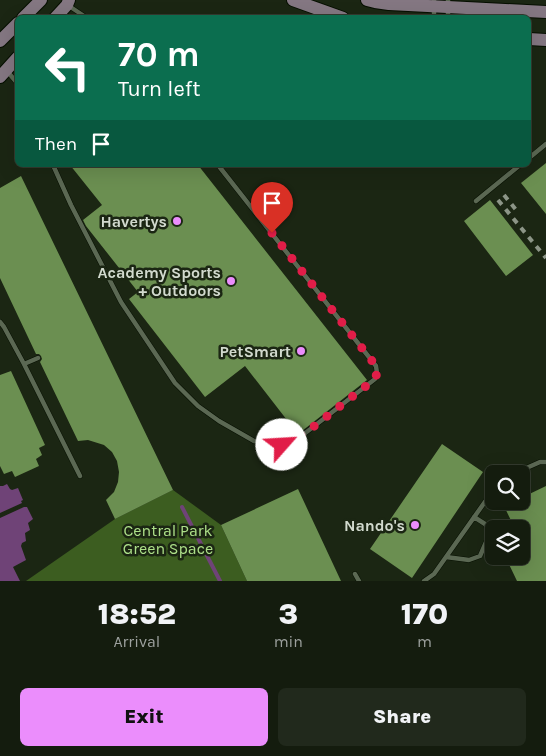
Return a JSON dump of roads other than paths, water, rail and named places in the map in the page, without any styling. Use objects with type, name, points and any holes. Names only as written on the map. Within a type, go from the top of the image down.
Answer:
[{"type":"main road","points":[[26,15],[41,0]]},
{"type":"main road","points":[[292,0],[334,15]]},
{"type":"main road","points":[[367,0],[434,8],[546,12]]},
{"type":"main road","points":[[57,15],[68,2]]},
{"type":"main road","points":[[0,41],[15,26]]},
{"type":"main road","points":[[531,39],[546,40]]},
{"type":"main road","points":[[3,73],[15,60]]},
{"type":"lane","points":[[68,2],[83,15]]},
{"type":"lane","points":[[3,73],[15,82]]},
{"type":"lane","points":[[531,156],[546,144]]},
{"type":"lane","points":[[54,167],[71,205],[121,302],[175,383],[198,406],[219,421],[254,441],[282,445],[304,434],[375,379],[377,373],[376,366],[220,167]]},
{"type":"lane","points":[[476,201],[518,167]]},
{"type":"lane","points":[[0,322],[24,364],[80,476]]},
{"type":"lane","points":[[24,364],[38,358]]},
{"type":"lane","points":[[530,466],[540,462],[546,462]]},
{"type":"lane","points":[[424,581],[434,574],[485,501]]},
{"type":"lane","points":[[446,557],[469,560],[480,556],[490,533],[485,524],[474,516]]},
{"type":"lane","points":[[355,574],[358,581]]},
{"type":"waterway","points":[[182,507],[220,581]]},
{"type":"railway","points":[[504,195],[517,211]]},
{"type":"railway","points":[[498,200],[546,258]]},
{"type":"place","name":"Havertys","points":[[177,221]]},
{"type":"place","name":"Academy Sports + Outdoors","points":[[231,281]]},
{"type":"place","name":"PetSmart","points":[[301,351]]},
{"type":"place","name":"Nando's","points":[[415,525]]},
{"type":"park label","name":"Central Park Green Space","points":[[168,539]]}]
